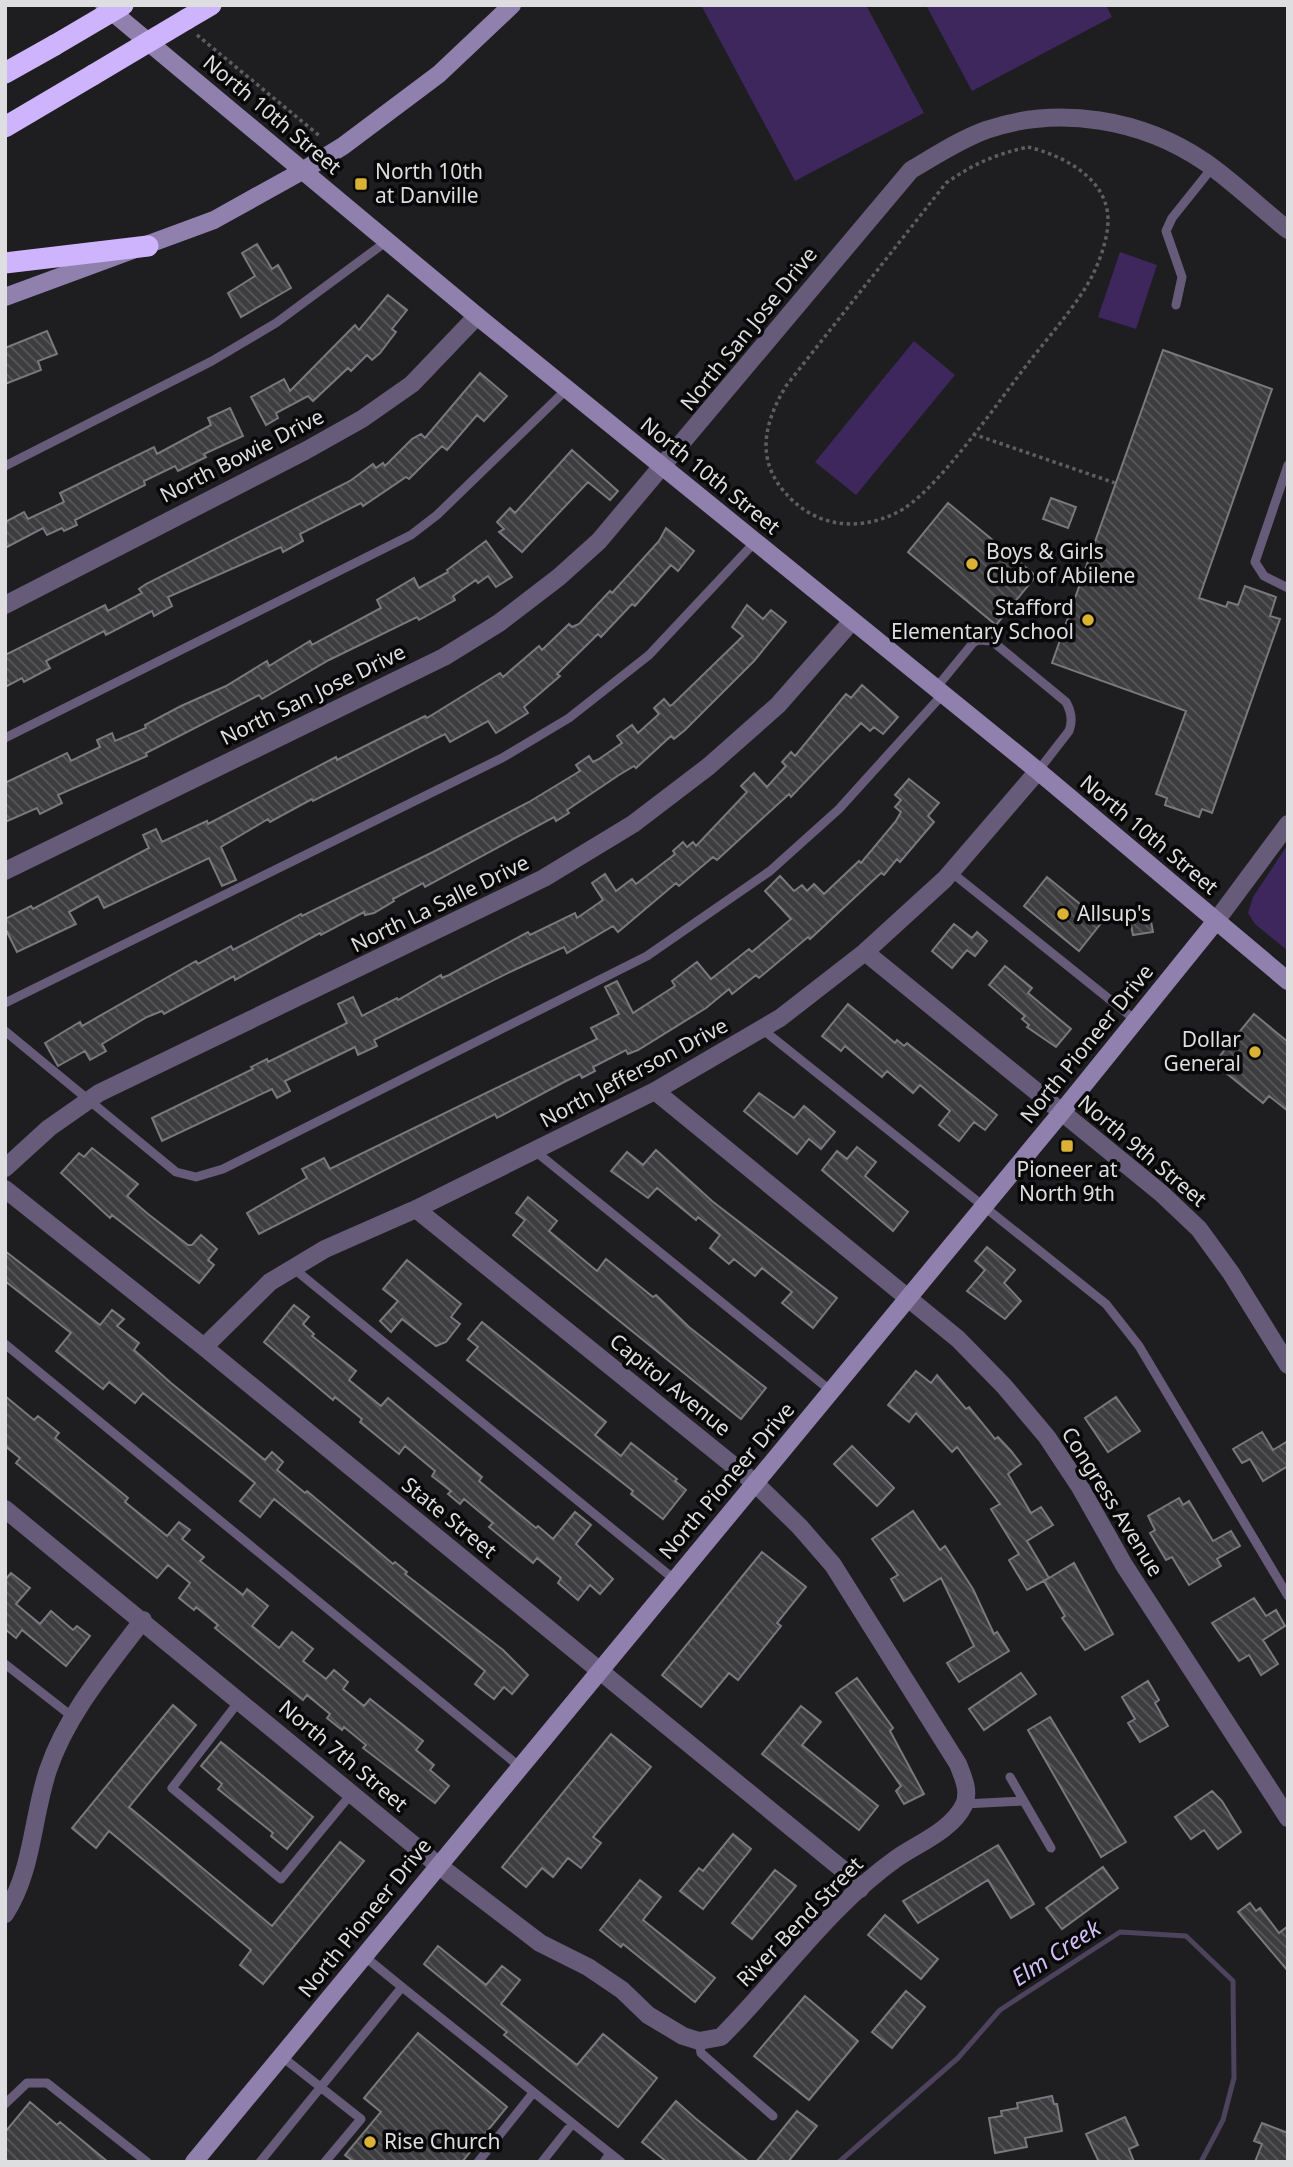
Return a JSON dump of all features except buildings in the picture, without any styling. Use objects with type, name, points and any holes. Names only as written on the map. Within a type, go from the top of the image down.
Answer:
[{"type":"highway","points":[[5,74],[123,5]]},
{"type":"highway","points":[[5,127],[93,75],[190,25],[211,5]]},
{"type":"highway","points":[[5,263],[148,246]]},
{"type":"main road","name":"North 10th Street","points":[[104,5],[477,316],[1038,771],[1288,981]]},
{"type":"main road","points":[[5,297],[214,220],[304,170],[342,146],[439,74],[512,5]]},
{"type":"main road","name":"North Pioneer Drive","points":[[196,2161],[1061,1113],[1216,921]]},
{"type":"street","name":"North San Jose Drive","points":[[5,871],[444,657],[499,623],[559,577],[599,541],[664,468],[892,191],[911,170],[951,146],[987,130],[1044,117],[1089,118],[1167,140],[1212,168],[1288,230]]},
{"type":"street","name":"North Bowie Drive","points":[[5,605],[362,419],[412,384],[477,316]]},
{"type":"street","name":"North La Salle Drive","points":[[5,1168],[49,1128],[91,1099],[544,878],[634,824],[709,766],[778,705],[852,621]]},
{"type":"street","name":"North Jefferson Drive","points":[[204,1346],[270,1282],[325,1249],[416,1209],[655,1091],[762,1029],[865,953],[951,872],[1038,771]]},
{"type":"street","name":"North Pioneer Drive","points":[[1216,921],[1288,824]]},
{"type":"street","name":"North 9th Street","points":[[865,953],[1161,1193],[1199,1229],[1231,1273],[1288,1365]]},
{"type":"street","name":"Congress Avenue","points":[[655,1091],[958,1339],[1047,1437],[1080,1487],[1124,1565],[1288,1818]]},
{"type":"street","name":"State Street","points":[[5,1189],[204,1346],[842,1869],[860,1889]]},
{"type":"street","name":"Capitol Avenue","points":[[416,1209],[755,1483],[800,1527],[833,1565],[958,1764],[967,1784],[964,1804]]},
{"type":"street","name":"North 7th Street","points":[[5,1509],[438,1865],[540,1943],[588,1967],[622,1990],[648,2015],[683,2036],[699,2041]]},
{"type":"street","points":[[5,1914],[27,1864],[49,1768],[74,1718],[103,1672],[143,1620]]},
{"type":"street","name":"River Bend Street","points":[[699,2041],[720,2037],[860,1889],[896,1859],[949,1824],[964,1804]]},
{"type":"lane","points":[[1176,305],[1182,277],[1166,231],[1172,218],[1212,168]]},
{"type":"lane","points":[[5,466],[255,335],[387,240]]},
{"type":"lane","points":[[5,738],[411,535],[437,515],[567,389]]},
{"type":"lane","points":[[1288,465],[1255,562],[1264,576],[1288,588]]},
{"type":"lane","points":[[5,1003],[502,758],[569,718],[649,655],[755,542]]},
{"type":"lane","points":[[5,1031],[91,1099],[176,1172],[196,1177],[223,1169],[647,956],[769,871],[839,809],[939,691],[973,643],[992,641],[1066,702],[1072,724],[1038,771]]},
{"type":"lane","points":[[951,872],[1135,1019]]},
{"type":"lane","points":[[762,1029],[1106,1304],[1139,1346],[1288,1596]]},
{"type":"lane","points":[[535,1151],[831,1391]]},
{"type":"lane","points":[[293,1268],[675,1580]]},
{"type":"lane","points":[[5,1343],[520,1767]]},
{"type":"lane","points":[[5,1664],[74,1718]]},
{"type":"lane","points":[[240,1700],[172,1788],[281,1879],[352,1793]]},
{"type":"lane","points":[[1010,1777],[1051,1848]]},
{"type":"lane","points":[[964,1804],[1022,1801]]},
{"type":"lane","points":[[364,1956],[621,2162]]},
{"type":"lane","points":[[260,2162],[401,1987]]},
{"type":"lane","points":[[699,2041],[701,2053],[774,2116]]},
{"type":"lane","points":[[281,2056],[361,2119],[325,2162]]},
{"type":"lane","points":[[5,2104],[27,2084],[47,2083],[147,2162]]},
{"type":"lane","points":[[478,2162],[533,2093]]},
{"type":"lane","points":[[542,2162],[572,2124]]},
{"type":"lane","points":[[604,2162],[610,2153]]},
{"type":"path","points":[[190,25],[321,137]]},
{"type":"path","points":[[1028,147],[1054,153],[1074,164],[1091,180],[1108,217],[1106,236],[1085,289],[973,434],[917,499],[899,512],[875,522],[849,527],[819,518],[792,501],[778,483],[766,459],[765,435],[774,406],[786,386],[946,183],[971,165],[998,153],[1028,147]]},
{"type":"path","points":[[973,434],[1115,483]]},
{"type":"shaded area","points":[[701,5],[866,5],[924,113],[795,181]]},
{"type":"shaded area","points":[[926,5],[1106,5],[1112,17],[972,91]]},
{"type":"shaded area","points":[[1120,252],[1157,265],[1136,329],[1098,317]]},
{"type":"shaded area","points":[[914,341],[955,375],[856,495],[815,462]]},
{"type":"shaded area","points":[[1288,844],[1288,951],[1255,924],[1248,913],[1253,897]]},
{"type":"waterway","name":"Elm Creek","points":[[839,2162],[958,2058],[1000,2010],[1120,1932],[1186,1936],[1233,1981],[1234,2078],[1223,2120],[1201,2162]]},
{"type":"place","name":"North 10th at Danville","points":[[361,184]]},
{"type":"place","name":"Boys & Girls Club of Abilene","points":[[972,564]]},
{"type":"place","name":"Stafford Elementary School","points":[[1088,620]]},
{"type":"place","name":"Allsup's","points":[[1063,914]]},
{"type":"place","name":"Dollar General","points":[[1255,1052]]},
{"type":"place","name":"Pioneer at North 9th","points":[[1067,1146]]},
{"type":"place","name":"Rise Church","points":[[370,2142]]}]
